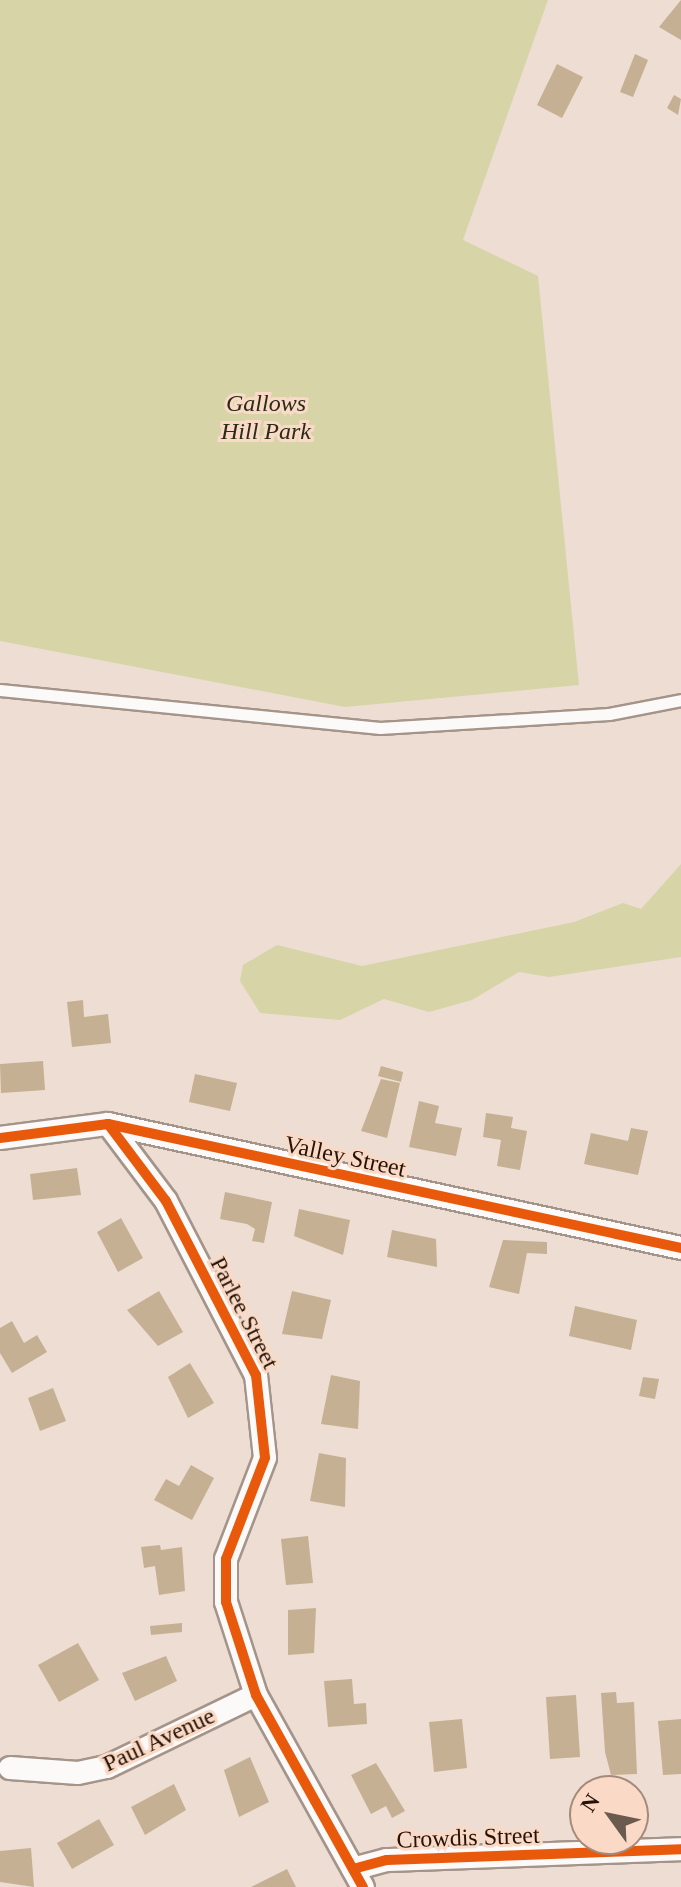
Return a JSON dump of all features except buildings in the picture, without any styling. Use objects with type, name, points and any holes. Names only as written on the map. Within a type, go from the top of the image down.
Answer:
[{"type":"street","name":"Valley Street","points":[[0,1138],[108,1124],[681,1248]]},
{"type":"street","name":"Parlee Street","points":[[108,1124],[166,1201],[262,1398],[261,1482],[223,1578],[256,1695],[358,1878]]},
{"type":"street","name":"Paul Avenue","points":[[10,1768],[78,1773],[107,1767],[256,1695]]},
{"type":"street","name":"Crowdis Street","points":[[358,1878],[387,1860],[681,1849]]},
{"type":"lane","points":[[0,690],[380,728],[609,714],[681,700]]},
{"type":"green space","name":"Gallows Hill Park","points":[[0,0],[548,0],[463,240],[538,276],[579,685],[345,707],[0,641]]},
{"type":"green space","points":[[681,864],[681,957],[549,977],[519,972],[472,1000],[429,1012],[384,999],[340,1020],[260,1013],[240,981],[243,965],[277,945],[362,966],[574,922],[623,903],[641,909]]},
{"type":"cycle path","points":[[108,1124],[166,1201],[256,1375],[265,1458],[226,1559],[226,1602],[256,1695],[363,1887]]},
{"type":"cycle path","points":[[0,1138],[108,1124],[681,1248]]},
{"type":"cycle path","points":[[353,1869],[387,1860],[681,1849]]}]
